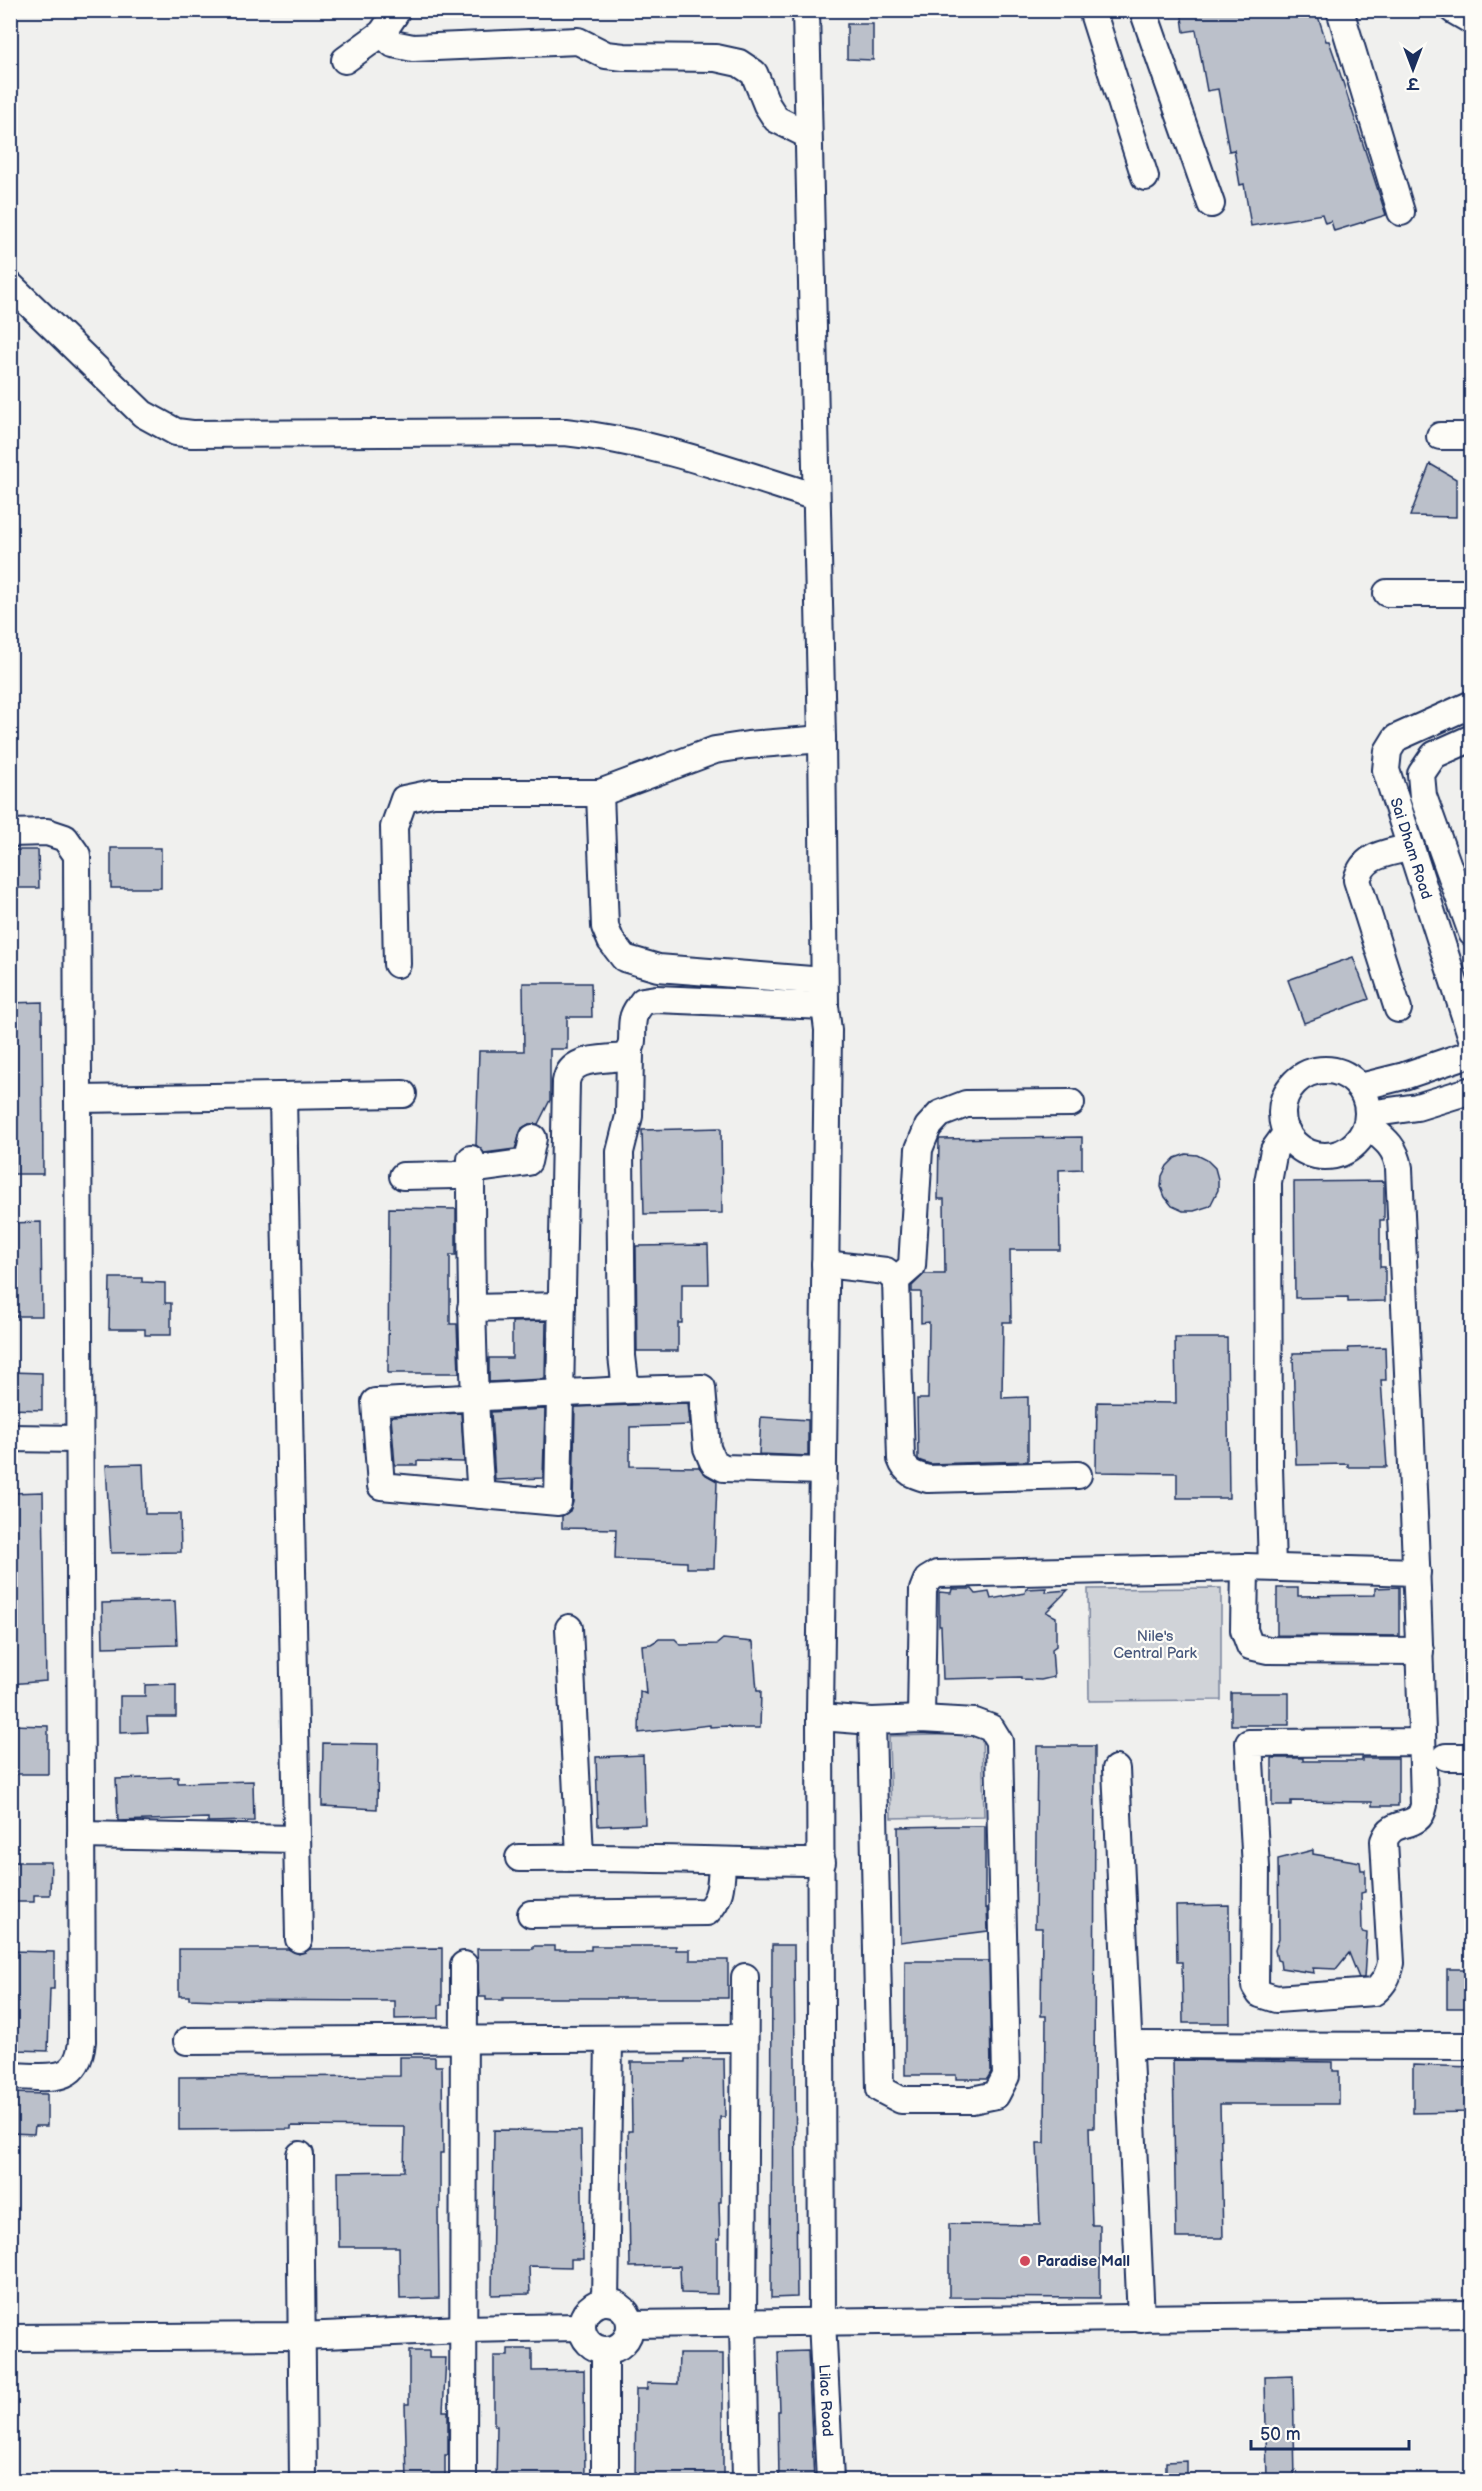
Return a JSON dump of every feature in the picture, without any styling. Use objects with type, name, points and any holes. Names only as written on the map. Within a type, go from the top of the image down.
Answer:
[{"type":"street","points":[[345,60],[382,33],[395,14],[395,10]]},
{"type":"street","name":"Lilac Road","points":[[806,10],[822,739],[824,981],[828,1030],[820,1717],[822,2321],[830,2481]]},
{"type":"street","points":[[1092,10],[1145,177]]},
{"type":"street","points":[[1143,10],[1211,204]]},
{"type":"street","points":[[1340,10],[1401,212]]},
{"type":"street","points":[[1453,10],[1472,21]]},
{"type":"street","points":[[382,33],[393,44],[413,48],[578,41],[606,55],[716,58],[739,63],[754,73],[767,105],[776,119],[808,135]]},
{"type":"street","points":[[10,285],[143,414],[176,432],[192,434],[576,433],[647,445],[816,497]]},
{"type":"street","points":[[1440,436],[1472,436]]},
{"type":"street","points":[[1387,593],[1472,592]]},
{"type":"street","points":[[1472,704],[1396,738],[1421,774],[1434,755],[1472,738]]},
{"type":"street","name":"Sai Dham Road","points":[[1396,738],[1388,752],[1386,770],[1472,1038]]},
{"type":"street","points":[[397,964],[394,827],[404,799],[433,792],[600,793],[715,750],[822,739]]},
{"type":"street","name":"Sai Dham Road","points":[[1421,774],[1423,796],[1472,933]]},
{"type":"street","points":[[600,793],[605,927],[610,942],[624,958],[658,968],[824,981]]},
{"type":"street","points":[[10,833],[47,832],[65,838],[77,855],[81,1835],[81,2057],[75,2068],[66,2074],[10,2076]]},
{"type":"street","points":[[1398,1009],[1357,880],[1360,867],[1368,859],[1411,847]]},
{"type":"street","points":[[626,1390],[622,1356],[620,1152],[629,1116],[633,1017],[643,1001],[656,999],[825,1006]]},
{"type":"street","points":[[630,1052],[624,1057],[577,1063],[567,1076],[561,1395],[558,1502],[381,1486],[375,1402],[561,1395],[626,1390],[702,1388],[707,1448],[713,1462],[724,1468],[823,1470]]},
{"type":"street","points":[[1360,1087],[1404,1076],[1472,1053]]},
{"type":"street","points":[[1329,1069],[1343,1072],[1355,1080],[1360,1087],[1369,1105],[1368,1120],[1364,1133],[1356,1144],[1343,1152],[1329,1156],[1315,1155],[1302,1149],[1291,1140],[1281,1113],[1290,1086],[1301,1076],[1314,1070],[1329,1069]]},
{"type":"street","points":[[1368,1120],[1472,1090]]},
{"type":"street","points":[[78,1099],[404,1094]]},
{"type":"street","points":[[283,1096],[298,1939]]},
{"type":"street","points":[[896,1280],[912,1266],[919,1149],[927,1127],[939,1114],[966,1104],[1071,1103]]},
{"type":"street","points":[[1368,1120],[1392,1145],[1397,1155],[1399,1168],[1420,1651],[1422,1742],[1422,1815],[1415,1822],[1393,1827],[1387,1833],[1384,1841],[1391,1963],[1382,1986],[1374,1992],[1276,1999],[1260,1994],[1255,1986],[1256,1868],[1249,1743],[1422,1742]]},
{"type":"street","points":[[1272,1567],[1269,1455],[1268,1182],[1274,1150],[1287,1132]]},
{"type":"street","points":[[404,1176],[456,1175],[471,1165],[528,1162],[533,1138]]},
{"type":"street","points":[[471,1165],[471,1308],[474,1398],[481,1495]]},
{"type":"street","points":[[825,1264],[886,1271],[896,1280],[901,1459],[911,1475],[927,1479],[1078,1475]]},
{"type":"street","points":[[471,1308],[562,1306]]},
{"type":"street","points":[[10,1438],[80,1439]]},
{"type":"street","points":[[921,1719],[923,1590],[927,1580],[937,1574],[1245,1567],[1416,1572]]},
{"type":"street","points":[[1245,1567],[1244,1630],[1250,1646],[1268,1650],[1420,1651]]},
{"type":"street","points":[[569,1628],[580,1857]]},
{"type":"street","points":[[820,1717],[872,1721],[921,1719],[975,1722],[991,1728],[999,1741],[1006,2076],[996,2095],[972,2100],[901,2100],[880,2089],[872,1721]]},
{"type":"street","points":[[1446,1757],[1472,1757]]},
{"type":"street","points":[[1116,1769],[1141,2319]]},
{"type":"street","points":[[81,1835],[296,1839]]},
{"type":"street","points":[[519,1858],[580,1857],[722,1862],[822,1862]]},
{"type":"street","points":[[531,1914],[707,1912],[716,1904],[720,1895],[722,1862]]},
{"type":"street","points":[[463,2481],[464,1965]]},
{"type":"street","points":[[745,1977],[743,2323],[746,2481]]},
{"type":"street","points":[[187,2041],[744,2038]]},
{"type":"street","points":[[605,2302],[609,2039]]},
{"type":"street","points":[[1130,2045],[1472,2046]]},
{"type":"street","points":[[300,2155],[303,2481]]},
{"type":"street","points":[[605,2302],[616,2304],[622,2309],[627,2314],[630,2324],[627,2337],[622,2344],[605,2350],[591,2346],[582,2327],[588,2310],[594,2305],[605,2302]]},
{"type":"street","points":[[630,2324],[1472,2314]]},
{"type":"street","points":[[10,2338],[301,2336],[463,2329],[582,2327]]},
{"type":"street","points":[[605,2350],[605,2481]]},
{"type":"green space","name":"Nile's Central Park","points":[[1221,1588],[1221,1700],[1089,1701],[1088,1589]]},
{"type":"green space","points":[[982,1734],[984,1816],[891,1818],[889,1736]]},
{"type":"building","points":[[1181,10],[1316,10],[1326,41],[1329,41],[1337,64],[1386,215],[1334,231],[1331,221],[1325,223],[1322,214],[1251,226],[1244,184],[1240,185],[1234,150],[1229,151],[1218,89],[1207,91],[1196,30],[1184,32]]},
{"type":"building","points":[[847,24],[873,24],[873,60],[847,59]]},
{"type":"building","points":[[1430,464],[1456,479],[1456,517],[1410,516]]},
{"type":"building","points":[[111,848],[161,848],[161,888],[111,888]]},
{"type":"building","points":[[10,850],[38,850],[39,888],[10,888]]},
{"type":"building","points":[[1353,957],[1369,999],[1304,1023],[1288,980]]},
{"type":"building","points":[[523,983],[591,983],[592,1017],[567,1017],[567,1049],[550,1049],[550,1100],[538,1124],[529,1124],[522,1128],[515,1149],[484,1153],[476,1145],[479,1051],[524,1051]]},
{"type":"building","points":[[42,1002],[43,1174],[10,1174],[10,1003]]},
{"type":"building","points":[[721,1128],[722,1213],[644,1214],[642,1130]]},
{"type":"building","points":[[1082,1137],[1082,1169],[1059,1170],[1060,1250],[1010,1250],[1011,1322],[1003,1322],[1002,1398],[1028,1397],[1028,1461],[930,1464],[921,1461],[918,1459],[917,1399],[928,1399],[929,1322],[921,1323],[921,1292],[912,1292],[912,1286],[924,1274],[945,1274],[944,1199],[938,1199],[939,1139]]},
{"type":"building","points":[[1186,1154],[1197,1155],[1207,1160],[1215,1168],[1218,1179],[1218,1190],[1210,1206],[1194,1211],[1183,1211],[1172,1206],[1161,1187],[1162,1176],[1167,1166],[1175,1158]]},
{"type":"building","points":[[1384,1181],[1384,1220],[1380,1220],[1380,1267],[1385,1267],[1385,1301],[1348,1302],[1348,1297],[1295,1298],[1294,1182]]},
{"type":"building","points":[[389,1208],[456,1209],[456,1255],[450,1255],[450,1324],[457,1324],[459,1373],[388,1373]]},
{"type":"building","points":[[41,1222],[42,1316],[10,1316],[10,1223]]},
{"type":"building","points":[[708,1245],[709,1284],[682,1284],[682,1323],[678,1323],[678,1351],[637,1351],[636,1246]]},
{"type":"building","points":[[110,1278],[142,1278],[142,1282],[165,1283],[165,1303],[171,1303],[171,1335],[145,1335],[145,1329],[109,1329]]},
{"type":"building","points":[[546,1321],[545,1379],[489,1382],[489,1358],[512,1358],[512,1322]]},
{"type":"building","points":[[1175,1338],[1227,1338],[1229,1498],[1177,1498],[1177,1473],[1096,1472],[1097,1402],[1176,1403]]},
{"type":"building","points":[[1385,1347],[1386,1380],[1381,1380],[1387,1467],[1348,1467],[1348,1464],[1296,1465],[1293,1353],[1349,1352],[1348,1348]]},
{"type":"building","points":[[10,1372],[42,1373],[42,1410],[10,1409]]},
{"type":"building","points":[[688,1403],[690,1425],[630,1427],[630,1466],[699,1467],[706,1475],[717,1481],[714,1568],[687,1568],[687,1562],[615,1559],[616,1529],[562,1528],[562,1516],[570,1511],[573,1502],[575,1407]]},
{"type":"building","points":[[545,1409],[543,1478],[495,1480],[491,1412]]},
{"type":"building","points":[[461,1413],[464,1462],[417,1461],[417,1465],[395,1465],[391,1416]]},
{"type":"building","points":[[761,1417],[808,1420],[808,1456],[759,1454]]},
{"type":"building","points":[[143,1464],[145,1514],[180,1514],[181,1552],[111,1553],[106,1465]]},
{"type":"building","points":[[43,1492],[46,1681],[10,1684],[10,1493]]},
{"type":"building","points":[[1399,1587],[1399,1636],[1277,1635],[1277,1588],[1298,1588],[1298,1596],[1375,1595],[1375,1588]]},
{"type":"building","points":[[1046,1588],[1045,1592],[1068,1590],[1046,1612],[1056,1617],[1056,1646],[1052,1649],[1054,1677],[1041,1680],[1021,1679],[1021,1677],[943,1679],[939,1592],[951,1593],[952,1589],[972,1589],[976,1594],[989,1592],[991,1599],[1025,1593],[1026,1589]]},
{"type":"building","points":[[175,1601],[177,1645],[103,1647],[102,1603]]},
{"type":"building","points":[[659,1639],[675,1639],[681,1645],[717,1644],[723,1639],[753,1642],[757,1691],[761,1691],[760,1728],[710,1727],[710,1725],[639,1733],[640,1691],[646,1694],[642,1645],[651,1644]]},
{"type":"building","points":[[176,1684],[176,1717],[147,1717],[148,1732],[120,1733],[120,1696],[145,1696],[145,1685]]},
{"type":"building","points":[[1231,1693],[1289,1693],[1289,1725],[1231,1725]]},
{"type":"building","points":[[10,1725],[48,1726],[48,1774],[13,1774],[13,1770],[10,1770]]},
{"type":"building","points":[[323,1743],[378,1744],[377,1809],[322,1806]]},
{"type":"building","points":[[1037,1746],[1095,1746],[1094,2128],[1089,2128],[1092,2225],[1100,2225],[1100,2298],[949,2297],[949,2224],[1040,2225],[1037,2143],[1045,2143],[1046,2016],[1041,2016],[1042,1928],[1035,1928]]},
{"type":"building","points":[[643,1755],[645,1824],[598,1826],[596,1757]]},
{"type":"building","points":[[1272,1758],[1303,1758],[1303,1761],[1362,1761],[1362,1758],[1398,1758],[1398,1806],[1372,1806],[1372,1802],[1291,1801],[1291,1806],[1272,1806]]},
{"type":"building","points":[[178,1777],[178,1783],[253,1781],[254,1821],[208,1822],[208,1818],[118,1821],[116,1779]]},
{"type":"building","points":[[985,1826],[985,1908],[987,1908],[988,1931],[900,1942],[898,1827]]},
{"type":"building","points":[[1313,1850],[1313,1854],[1360,1862],[1361,1870],[1365,1870],[1365,1892],[1361,1893],[1362,1932],[1367,1933],[1364,1978],[1359,1978],[1349,1953],[1336,1969],[1313,1968],[1314,1973],[1281,1968],[1280,1961],[1277,1960],[1275,1950],[1279,1939],[1278,1859]]},
{"type":"building","points":[[14,1862],[51,1862],[50,1895],[34,1895],[34,1902],[10,1902],[10,1869],[14,1869]]},
{"type":"building","points":[[1229,1905],[1230,2023],[1183,2023],[1182,1962],[1177,1962],[1176,1906]]},
{"type":"building","points":[[772,1945],[794,1945],[797,2297],[771,2298]]},
{"type":"building","points":[[533,1946],[555,1946],[555,1950],[591,1950],[591,1946],[676,1946],[676,1950],[690,1950],[690,1960],[728,1960],[728,1998],[503,1998],[503,2000],[486,2000],[486,1997],[479,1997],[477,1949],[533,1949]]},
{"type":"building","points":[[442,1948],[442,2005],[439,2005],[439,2018],[395,2019],[395,2001],[219,2000],[189,1999],[189,1996],[179,1996],[179,1949],[288,1949],[299,1954],[310,1949]]},
{"type":"building","points":[[10,1951],[54,1952],[54,1989],[50,1989],[48,2051],[17,2050],[17,2047],[10,2047]]},
{"type":"building","points":[[905,1961],[989,1961],[991,2072],[987,2079],[956,2079],[956,2075],[905,2075]]},
{"type":"building","points":[[1447,1969],[1472,1969],[1472,2008],[1447,2008]]},
{"type":"building","points":[[400,2057],[435,2057],[435,2066],[442,2066],[443,2153],[440,2153],[440,2209],[438,2209],[439,2298],[400,2299],[399,2247],[339,2247],[338,2172],[404,2171],[405,2127],[291,2126],[291,2129],[179,2130],[179,2077],[400,2076]]},
{"type":"building","points":[[685,2059],[724,2059],[725,2117],[720,2117],[721,2202],[719,2202],[720,2239],[717,2239],[717,2294],[681,2293],[680,2266],[630,2267],[628,2131],[632,2131],[631,2062],[685,2062]]},
{"type":"building","points":[[1173,2060],[1333,2062],[1333,2071],[1339,2071],[1339,2104],[1220,2104],[1223,2238],[1176,2238]]},
{"type":"building","points":[[1413,2065],[1472,2067],[1472,2112],[1413,2113]]},
{"type":"building","points":[[10,2093],[47,2094],[47,2126],[35,2126],[34,2134],[10,2133]]},
{"type":"building","points":[[494,2130],[581,2131],[583,2259],[571,2259],[571,2267],[529,2266],[530,2294],[492,2295]]},
{"type":"building","points":[[508,2349],[532,2349],[532,2371],[584,2370],[585,2481],[496,2481],[497,2426],[494,2426],[494,2356],[508,2356]]},
{"type":"building","points":[[409,2351],[429,2351],[429,2358],[446,2358],[443,2411],[448,2411],[448,2455],[445,2455],[445,2481],[407,2481],[405,2404],[409,2404]]},
{"type":"building","points":[[808,2351],[814,2481],[779,2481],[778,2352]]},
{"type":"building","points":[[679,2354],[723,2354],[723,2481],[635,2481],[636,2389],[647,2389],[647,2383],[678,2384]]},
{"type":"building","points":[[1293,2376],[1295,2481],[1267,2481],[1265,2377]]},
{"type":"building","points":[[1187,2461],[1187,2481],[1166,2481],[1166,2462]]},
{"type":"place","name":"Paradise Mall","points":[[1025,2261]]}]
